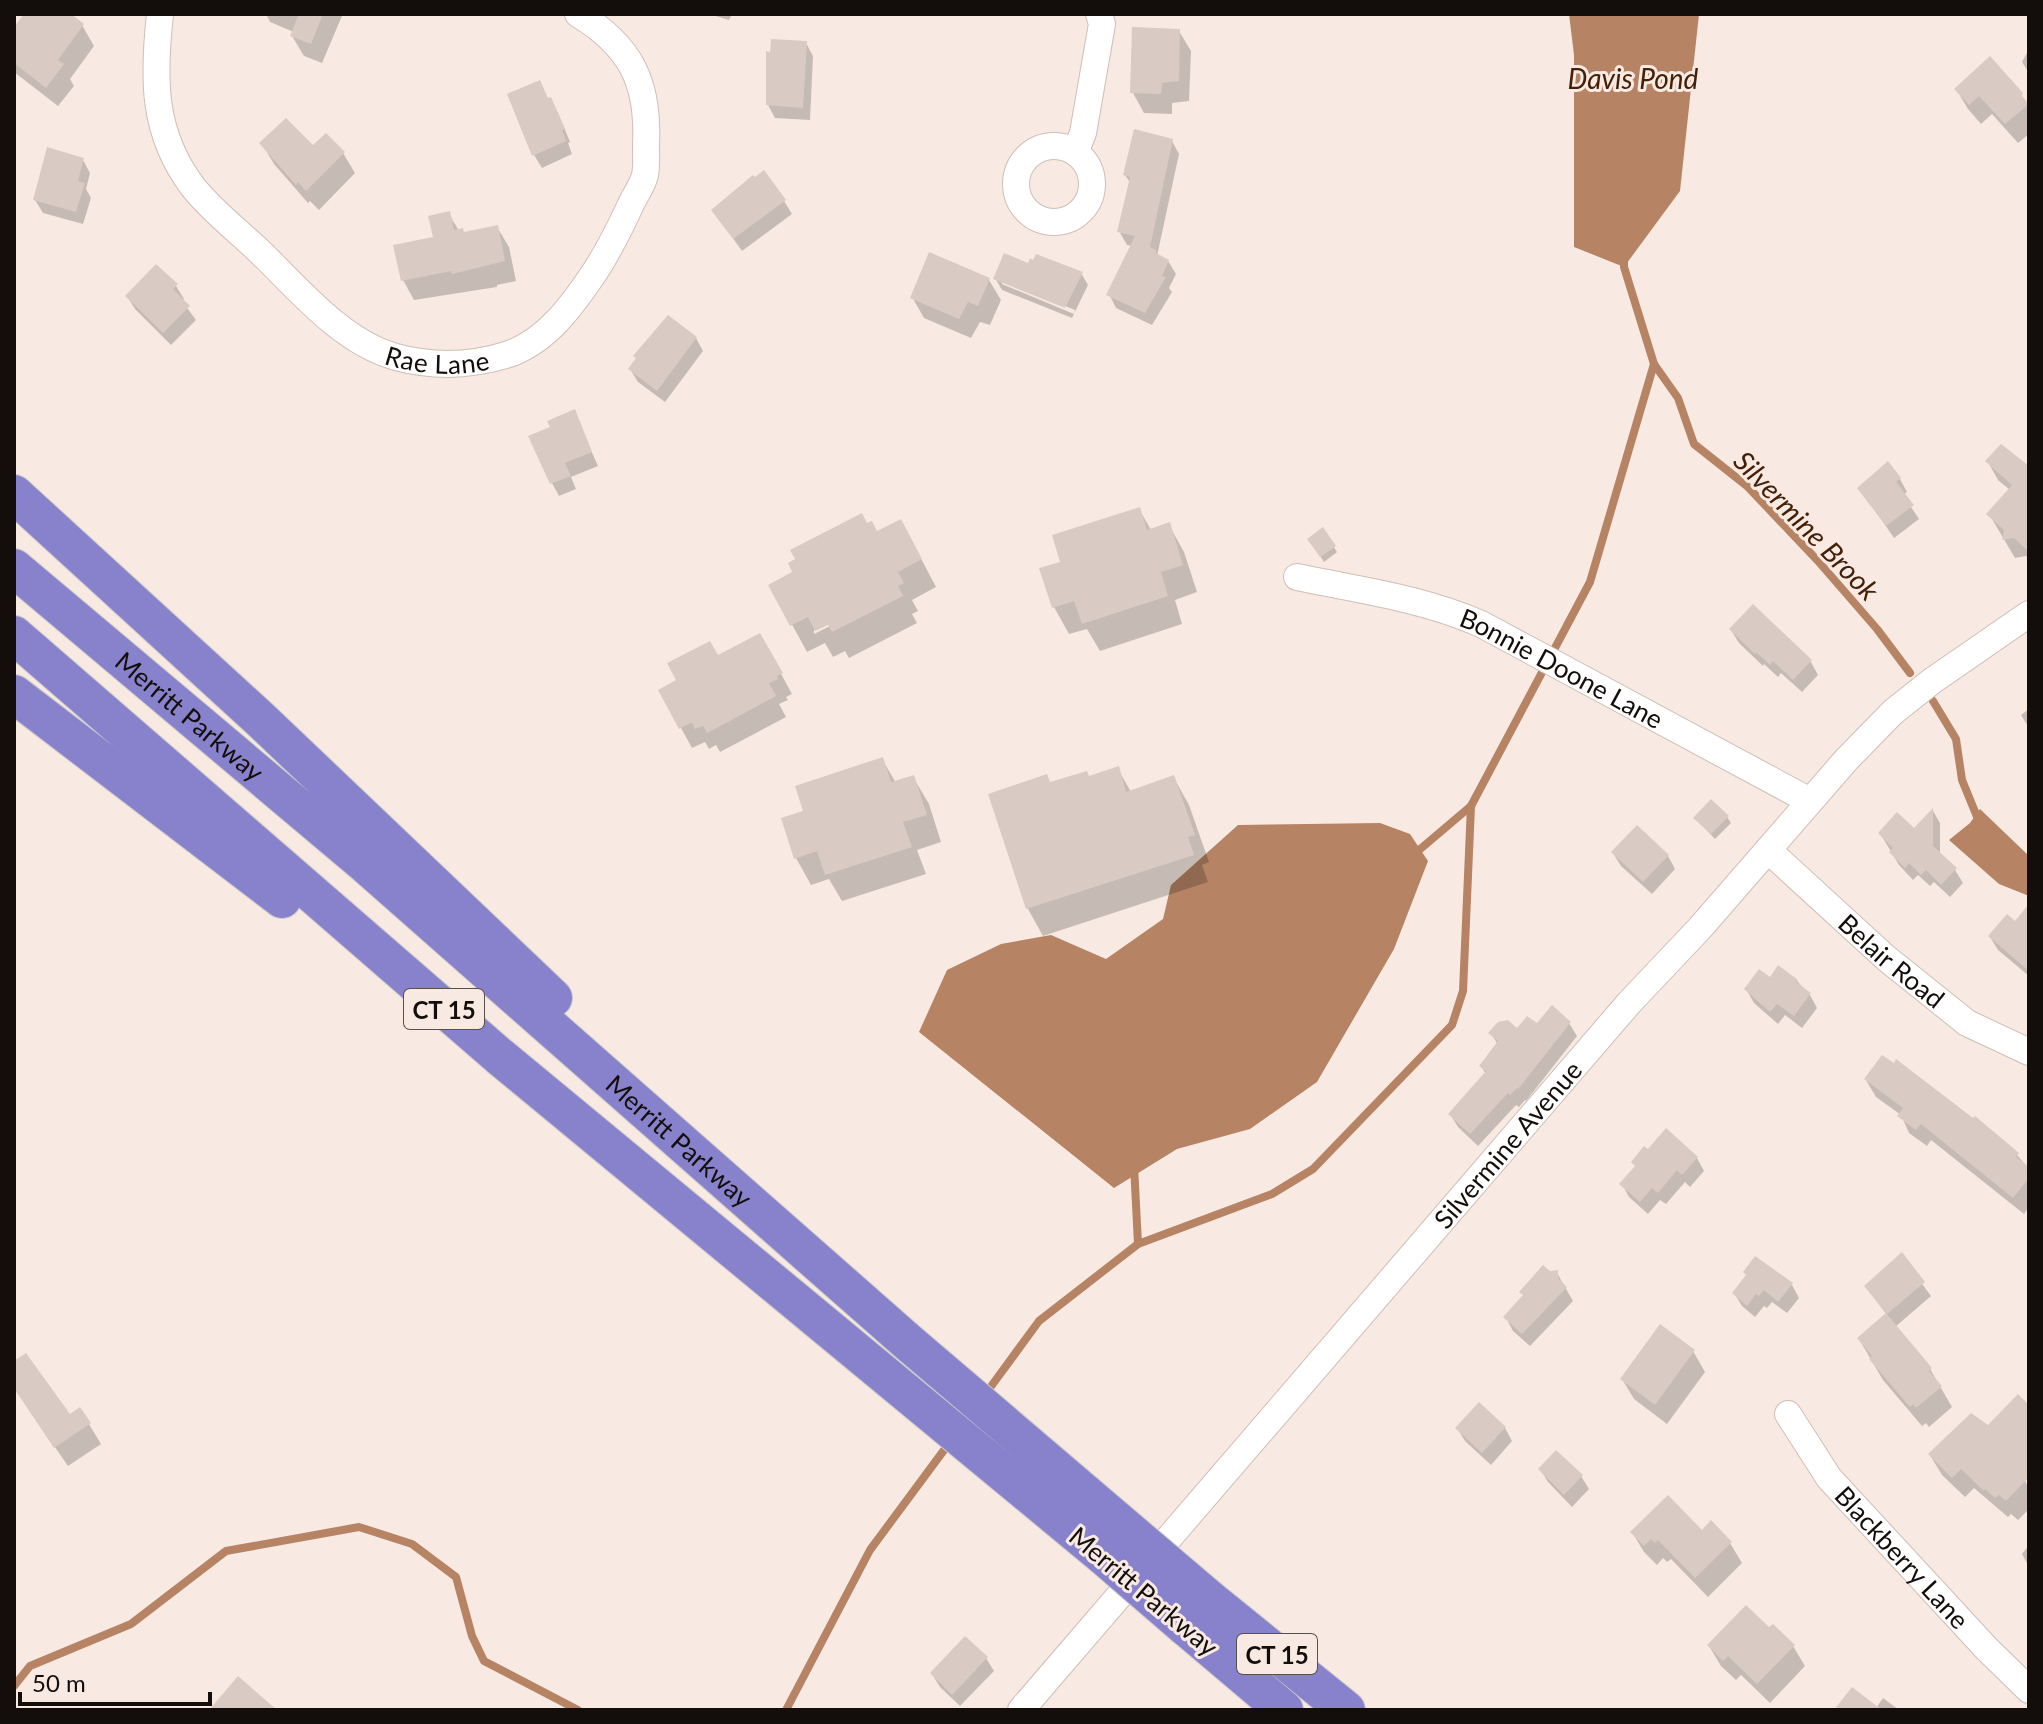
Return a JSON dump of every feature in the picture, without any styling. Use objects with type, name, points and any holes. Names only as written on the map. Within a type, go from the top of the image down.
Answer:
[{"type":"highway","points":[[14,494],[272,730],[517,962],[586,1030],[707,1164]]},
{"type":"highway","name":"Merritt Parkway","points":[[14,568],[364,863],[909,1343],[1135,1536],[1197,1613],[1284,1710]]},
{"type":"highway","name":"Merritt Parkway","points":[[14,635],[499,1056],[1105,1557],[1346,1710]]},
{"type":"highway","points":[[14,694],[271,891],[499,1056]]},
{"type":"street","name":"Rae Lane","points":[[160,14],[155,59],[158,111],[171,152],[194,188],[320,310],[357,340],[394,357],[451,366],[511,353],[539,337],[566,313],[608,252],[645,176],[647,123],[639,76],[620,48],[598,26],[578,14]]},
{"type":"street","points":[[1075,152],[1083,133],[1102,24],[1099,14]]},
{"type":"street","name":"Bonnie Doone Lane","points":[[1297,577],[1427,603],[1481,624],[1810,801]]},
{"type":"street","name":"Silvermine Avenue","points":[[1021,1710],[1629,1003],[1810,801],[1893,712],[2029,614]]},
{"type":"street","name":"Belair Road","points":[[1768,850],[1886,958],[1967,1023],[2029,1052]]},
{"type":"street","name":"Blackberry Lane","points":[[1788,1414],[1829,1478],[1987,1649],[2029,1690]]},
{"type":"water","name":"Davis Pond","points":[[1569,14],[1699,14],[1680,191],[1624,267],[1574,247],[1574,55]]},
{"type":"water","points":[[1980,809],[2029,856],[2029,896],[1999,884],[1949,840],[1970,823]]},
{"type":"water","points":[[1380,823],[1410,834],[1428,861],[1394,949],[1317,1082],[1250,1129],[1177,1149],[1114,1188],[919,1032],[947,970],[1001,944],[1051,935],[1106,959],[1163,919],[1171,885],[1238,825]]},
{"type":"building","points":[[24,14],[71,14],[84,24],[58,60],[64,64],[46,88],[14,63],[14,27]]},
{"type":"building","points":[[299,14],[323,14],[311,44],[290,36]]},
{"type":"building","points":[[1132,27],[1180,29],[1179,81],[1162,83],[1161,94],[1130,93]]},
{"type":"building","points":[[771,39],[807,41],[803,108],[766,105],[766,51],[770,52]]},
{"type":"building","points":[[1990,56],[2029,104],[2005,124],[1979,96],[1969,105],[1954,89]]},
{"type":"building","points":[[540,80],[565,129],[562,130],[566,141],[532,156],[507,94]]},
{"type":"building","points":[[286,118],[313,145],[326,133],[345,152],[306,191],[298,182],[296,185],[259,143]]},
{"type":"building","points":[[1134,129],[1173,139],[1150,247],[1169,260],[1162,276],[1166,277],[1145,313],[1106,295],[1135,236],[1117,232],[1130,177],[1123,175]]},
{"type":"building","points":[[47,147],[84,158],[78,181],[85,183],[76,212],[33,200]]},
{"type":"building","points":[[764,170],[786,200],[733,239],[711,210],[753,175],[755,177]]},
{"type":"building","points":[[450,211],[454,230],[463,228],[464,232],[498,225],[505,261],[452,274],[451,271],[401,281],[393,245],[433,237],[428,216]]},
{"type":"building","points":[[929,252],[990,278],[978,306],[968,302],[959,319],[910,298]]},
{"type":"building","points":[[1004,253],[1028,263],[1036,254],[1083,272],[1065,308],[993,279]]},
{"type":"building","points":[[156,264],[178,284],[173,289],[190,306],[163,333],[125,296]]},
{"type":"building","points":[[668,315],[697,337],[657,391],[628,369],[636,358],[633,356]]},
{"type":"building","points":[[575,409],[592,452],[565,463],[571,476],[550,484],[528,436],[550,427],[547,421]]},
{"type":"building","points":[[2001,444],[2029,466],[2029,552],[2014,538],[2002,540],[2004,530],[1986,514],[2012,485],[1985,461]]},
{"type":"building","points":[[1888,461],[1901,478],[1896,482],[1914,505],[1886,526],[1857,488]]},
{"type":"building","points":[[1140,507],[1147,530],[1170,522],[1183,565],[1161,572],[1168,596],[1082,624],[1074,601],[1052,608],[1039,568],[1060,562],[1052,535]]},
{"type":"building","points":[[862,513],[867,523],[872,521],[877,531],[901,519],[922,559],[898,572],[904,583],[898,586],[903,596],[832,632],[828,625],[815,631],[808,617],[790,626],[768,585],[792,572],[788,563],[795,559],[790,550]]},
{"type":"building","points":[[1323,527],[1336,546],[1320,557],[1307,539]]},
{"type":"building","points":[[1753,604],[1812,660],[1793,680],[1773,661],[1770,665],[1755,654],[1729,629]]},
{"type":"building","points":[[760,633],[783,673],[769,683],[776,696],[707,733],[703,726],[695,729],[692,722],[679,729],[658,690],[676,680],[667,663],[710,641],[718,655]]},
{"type":"building","points":[[883,757],[891,782],[914,775],[927,815],[903,822],[912,847],[825,875],[817,851],[794,859],[781,818],[803,811],[795,786]]},
{"type":"building","points":[[1119,766],[1126,792],[1174,775],[1195,835],[1188,837],[1194,855],[1026,909],[988,794],[1047,774],[1050,782],[1087,771],[1089,776]]},
{"type":"building","points":[[1711,799],[1729,816],[1711,834],[1693,818]]},
{"type":"building","points":[[1933,808],[1933,846],[1957,868],[1941,885],[1926,870],[1921,875],[1909,863],[1905,868],[1889,852],[1893,848],[1878,833],[1897,812],[1914,828]]},
{"type":"building","points":[[1637,825],[1669,855],[1643,882],[1611,852]]},
{"type":"building","points":[[2029,904],[2029,971],[1988,936],[2007,914],[2015,921]]},
{"type":"building","points":[[1778,965],[1811,993],[1794,1016],[1777,1004],[1770,1012],[1744,989],[1759,969],[1770,977]]},
{"type":"building","points":[[1552,1005],[1571,1022],[1518,1089],[1510,1095],[1508,1093],[1470,1134],[1448,1114],[1486,1071],[1479,1066],[1498,1041],[1488,1033],[1498,1022],[1508,1020],[1517,1028],[1527,1016],[1537,1023]]},
{"type":"building","points":[[1882,1055],[1894,1063],[1896,1059],[1973,1118],[1975,1116],[2019,1153],[2016,1157],[2029,1167],[2029,1178],[2013,1198],[1921,1124],[1916,1130],[1897,1116],[1903,1108],[1864,1079]]},
{"type":"building","points":[[1666,1128],[1698,1157],[1682,1175],[1677,1170],[1658,1193],[1652,1188],[1640,1202],[1619,1184],[1635,1166],[1631,1162],[1644,1146],[1648,1149]]},
{"type":"building","points":[[1902,1252],[1925,1282],[1887,1314],[1864,1286]]},
{"type":"building","points":[[1755,1256],[1793,1283],[1778,1302],[1764,1290],[1759,1296],[1756,1294],[1747,1306],[1732,1293]]},
{"type":"building","points":[[1543,1265],[1550,1271],[1558,1270],[1558,1278],[1567,1287],[1522,1334],[1503,1317],[1523,1295],[1519,1292]]},
{"type":"building","points":[[1886,1313],[1932,1368],[1929,1371],[1942,1386],[1916,1408],[1913,1404],[1910,1407],[1869,1359],[1872,1356],[1857,1338]]},
{"type":"building","points":[[1660,1324],[1695,1350],[1655,1405],[1620,1379]]},
{"type":"building","points":[[26,1353],[70,1414],[80,1407],[91,1423],[54,1448],[14,1388],[14,1361]]},
{"type":"building","points":[[2018,1394],[2029,1405],[2029,1477],[2006,1501],[1999,1495],[1995,1498],[1984,1491],[1961,1469],[1952,1478],[1928,1454],[1971,1413],[1988,1425]]},
{"type":"building","points":[[1479,1402],[1506,1427],[1482,1453],[1455,1428]]},
{"type":"building","points":[[1556,1450],[1583,1475],[1564,1495],[1538,1469]]},
{"type":"building","points":[[1668,1495],[1702,1530],[1711,1520],[1732,1542],[1695,1578],[1658,1540],[1655,1543],[1651,1539],[1644,1546],[1630,1532]]},
{"type":"building","points":[[1746,1605],[1769,1627],[1773,1624],[1795,1645],[1757,1684],[1728,1656],[1723,1661],[1707,1645]]},
{"type":"building","points":[[965,1636],[988,1657],[952,1695],[930,1673]]},
{"type":"building","points":[[238,1676],[277,1710],[209,1710]]},
{"type":"building","points":[[1852,1687],[1882,1710],[1834,1710]]},
{"type":"waterway","points":[[984,1396],[1039,1321],[1138,1244],[1272,1194],[1313,1169],[1452,1025],[1463,991],[1471,806],[1590,582],[1654,364],[1624,267],[1624,257]]},
{"type":"waterway","name":"Silvermine Brook","points":[[1654,364],[1678,398],[1694,444],[1747,486],[1818,561],[1877,629],[1910,673]]},
{"type":"waterway","name":"Silvermine Brook","points":[[1933,701],[1956,739],[1962,780],[1980,824]]},
{"type":"waterway","points":[[1412,856],[1471,806]]},
{"type":"waterway","points":[[1134,1165],[1138,1244]]},
{"type":"waterway","points":[[786,1710],[870,1550],[950,1442]]},
{"type":"waterway","points":[[14,1686],[30,1666],[131,1624],[226,1551],[359,1527],[412,1544],[456,1577],[472,1636],[484,1661],[578,1710]]}]
